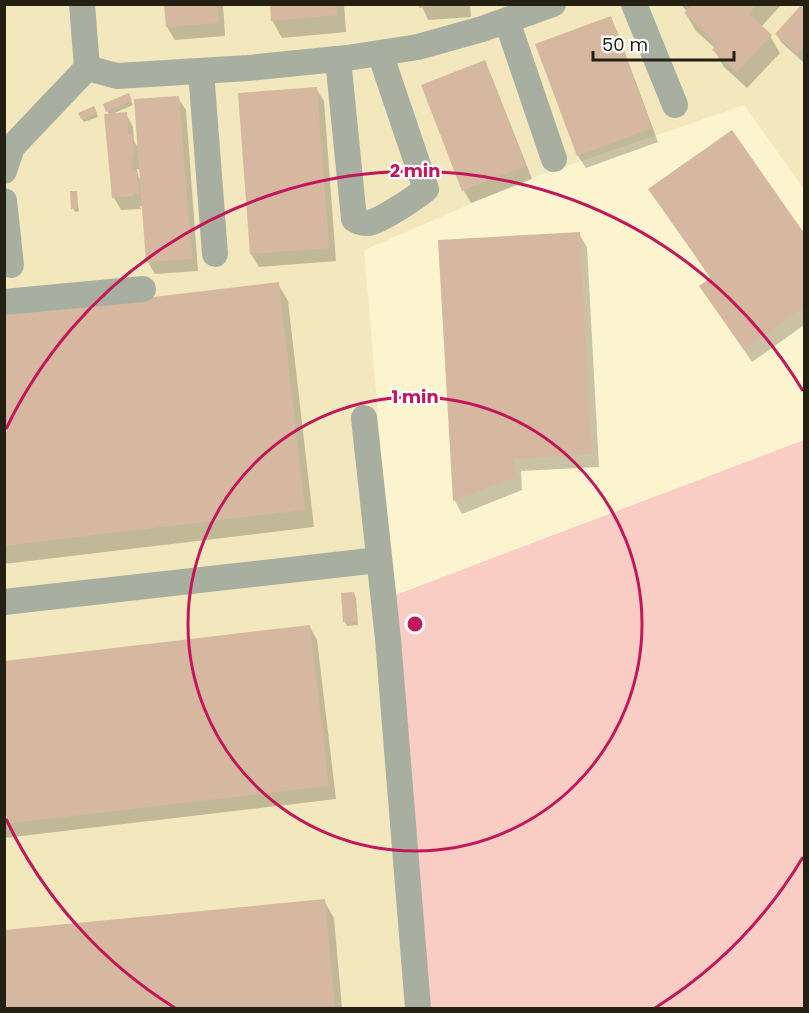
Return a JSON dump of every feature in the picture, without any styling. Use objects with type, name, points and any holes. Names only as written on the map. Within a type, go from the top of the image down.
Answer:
[{"type":"street","points":[[4,171],[12,147],[87,68],[82,4]]},
{"type":"street","points":[[87,68],[117,76],[338,59],[418,47],[507,21],[553,4]]},
{"type":"street","points":[[634,4],[675,105]]},
{"type":"street","points":[[507,21],[554,159]]},
{"type":"street","points":[[338,59],[354,219],[370,223],[417,197],[426,189],[380,53]]},
{"type":"street","points":[[201,71],[215,254]]},
{"type":"street","points":[[4,201],[11,265]]},
{"type":"street","points":[[4,302],[143,289]]},
{"type":"street","points":[[364,418],[388,639],[418,1008]]},
{"type":"street","points":[[4,602],[379,560]]},
{"type":"shaded area","points":[[5,5],[804,5],[804,189],[744,105],[526,180],[364,250],[428,1008],[5,1008]]},
{"type":"shaded area","points":[[804,440],[804,1008],[428,1008],[393,596]]},
{"type":"building","points":[[164,4],[217,4],[219,23],[166,27]]},
{"type":"building","points":[[270,4],[336,4],[337,15],[271,21]]},
{"type":"building","points":[[419,4],[438,4],[438,6],[419,8]]},
{"type":"building","points":[[687,4],[757,4],[749,14],[772,35],[737,72],[712,50],[717,44],[684,13],[690,7]]},
{"type":"building","points":[[804,4],[804,46],[797,54],[775,34]]},
{"type":"building","points":[[611,16],[652,128],[577,156],[535,44]]},
{"type":"building","points":[[485,60],[526,166],[462,191],[421,85]]},
{"type":"building","points":[[317,87],[329,248],[250,254],[238,93]]},
{"type":"building","points":[[129,93],[132,101],[106,112],[103,104]]},
{"type":"building","points":[[179,96],[192,259],[146,262],[134,99]]},
{"type":"building","points":[[94,106],[97,113],[81,119],[78,113]]},
{"type":"building","points":[[127,112],[128,134],[132,134],[134,156],[131,157],[132,171],[137,171],[139,193],[134,196],[112,198],[104,114]]},
{"type":"building","points":[[732,130],[804,233],[804,307],[744,350],[699,286],[711,278],[648,189]]},
{"type":"building","points":[[70,191],[77,191],[78,208],[71,209]]},
{"type":"building","points":[[580,232],[592,454],[514,459],[516,477],[453,501],[438,240]]},
{"type":"building","points":[[279,282],[305,510],[4,546],[4,315]]},
{"type":"building","points":[[354,592],[357,621],[343,622],[341,593]]},
{"type":"building","points":[[310,625],[329,786],[4,824],[4,661]]},
{"type":"building","points":[[325,899],[335,1008],[4,1008],[4,930]]}]
